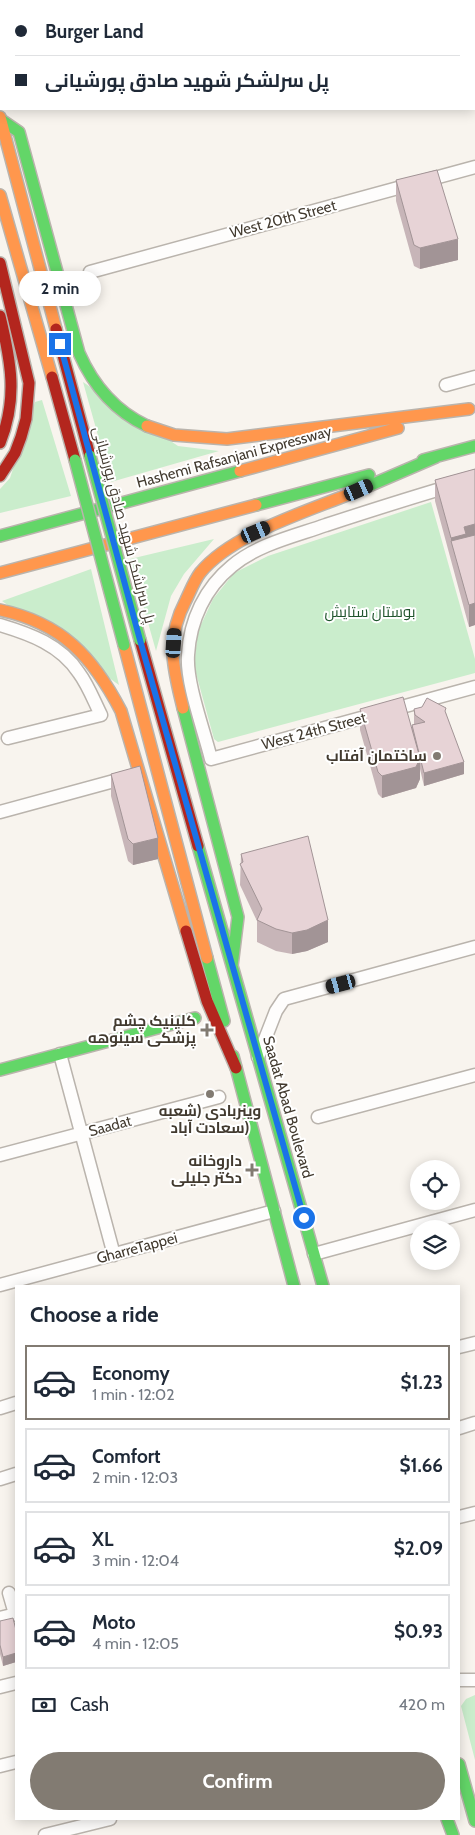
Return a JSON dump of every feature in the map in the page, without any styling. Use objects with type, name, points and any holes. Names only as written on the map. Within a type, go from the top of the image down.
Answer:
[{"type":"main road","points":[[0,118],[19,132],[74,337],[87,372],[107,398],[133,419],[174,435],[227,439],[472,408]]},
{"type":"main road","name":"پل سرلشکر شهید صادق پورشیانی","points":[[0,118],[140,640],[232,966]]},
{"type":"main road","name":"پل سرلشکر شهید صادق پورشیانی","points":[[0,195],[75,460],[236,1068]]},
{"type":"main road","points":[[0,263],[29,384],[26,418],[21,436],[14,453],[0,476]]},
{"type":"main road","points":[[0,316],[11,360],[13,391],[5,433],[0,443]]},
{"type":"main road","name":"Hashemi Rafsanjani Expressway","points":[[0,536],[472,408]]},
{"type":"main road","points":[[0,573],[475,446]]},
{"type":"main road","points":[[232,966],[238,918],[191,744],[175,674],[173,654],[179,614],[199,574],[214,559],[240,541],[256,532],[344,497],[436,457]]},
{"type":"main road","points":[[0,610],[17,612],[40,622],[60,634],[89,661],[113,692],[121,711],[207,1001],[236,1068],[294,1285]]},
{"type":"main road","name":"Saadat Abad Boulevard","points":[[232,966],[323,1285]]},
{"type":"main road","points":[[0,1070],[195,1018]]},
{"type":"main road","points":[[460,1768],[475,1821]]},
{"type":"main road","points":[[446,1835],[448,1820]]},
{"type":"main road","points":[[448,1820],[453,1835]]},
{"type":"street","name":"West 20th Street","points":[[90,272],[475,168]]},
{"type":"street","points":[[446,385],[475,377]]},
{"type":"street","name":"West 24th Street","points":[[475,479],[407,498],[288,538],[256,551],[233,565],[216,581],[202,600],[192,625],[188,655],[189,675],[212,759],[475,687]]},
{"type":"street","points":[[0,625],[44,641],[65,655],[79,672],[101,715],[8,738]]},
{"type":"street","points":[[0,812],[128,778]]},
{"type":"street","points":[[258,1057],[276,1011],[284,999],[475,947]]},
{"type":"street","points":[[60,1054],[114,1254]]},
{"type":"street","points":[[318,1117],[475,1075]]},
{"type":"street","name":"Saadat","points":[[0,1155],[219,1097]]},
{"type":"street","points":[[314,1254],[475,1210]]},
{"type":"street","name":"GharreTappei","points":[[0,1285],[274,1211]]},
{"type":"street","points":[[460,1347],[475,1343]]},
{"type":"street","points":[[0,1408],[15,1403]]},
{"type":"street","points":[[460,1428],[475,1423]]},
{"type":"street","points":[[0,1479],[15,1474]]},
{"type":"street","points":[[460,1517],[475,1513]]},
{"type":"street","points":[[8,1593],[15,1611]]},
{"type":"street","points":[[0,1618],[15,1614]]},
{"type":"street","points":[[460,1680],[475,1680]]},
{"type":"street","points":[[0,1687],[15,1683]]},
{"type":"street","points":[[0,1766],[15,1762]]},
{"type":"street","points":[[45,1835],[106,1820]]},
{"type":"green space","points":[[83,382],[178,446],[219,451],[111,482]]},
{"type":"green space","points":[[42,400],[71,496],[0,513],[0,489],[10,478],[35,402]]},
{"type":"green space","name":"بوستان ستایش","points":[[431,502],[475,659],[475,673],[218,742],[214,739],[194,666],[198,631],[213,599],[234,573],[268,556]]},
{"type":"green space","points":[[214,539],[184,574],[171,596],[156,651],[130,559]]},
{"type":"green space","points":[[91,569],[119,685],[2,601]]},
{"type":"green space","points":[[475,1695],[475,1760],[461,1706],[466,1699]]},
{"type":"building","points":[[437,170],[458,239],[420,248],[414,245],[396,180]]},
{"type":"building","points":[[475,469],[475,524],[464,527],[466,534],[451,538],[435,480]]},
{"type":"building","points":[[475,535],[475,603],[469,605],[451,541]]},
{"type":"building","points":[[403,697],[420,758],[416,767],[382,776],[378,772],[360,709]]},
{"type":"building","name":"ساختمان آفتاب","points":[[427,698],[446,708],[445,711],[464,762],[424,773],[412,725],[425,722],[415,715],[414,709],[422,707]]},
{"type":"building","points":[[140,766],[158,838],[133,844],[128,839],[111,774]]},
{"type":"building","points":[[308,836],[328,920],[307,930],[292,933],[276,929],[257,920],[262,909],[240,864],[243,862],[241,854]]},
{"type":"building","points":[[13,1618],[15,1626],[15,1653],[3,1657],[0,1645],[0,1621]]},
{"type":"traffic: fast","points":[[0,119],[19,132],[79,353],[91,376],[106,396],[125,413],[147,426]]},
{"type":"traffic: fast","points":[[423,460],[475,446]]},
{"type":"traffic: fast","points":[[90,456],[140,640]]},
{"type":"traffic: fast","points":[[364,488],[436,457]]},
{"type":"traffic: fast","points":[[75,460],[124,645]]},
{"type":"traffic: fast","points":[[0,536],[240,471]]},
{"type":"traffic: fast","points":[[256,505],[369,475]]},
{"type":"traffic: fast","points":[[183,708],[238,917],[232,966]]},
{"type":"traffic: fast","points":[[198,846],[323,1285]]},
{"type":"traffic: fast","points":[[207,958],[224,1021]]},
{"type":"traffic: fast","points":[[0,1070],[195,1018]]},
{"type":"traffic: fast","points":[[233,1056],[294,1285]]},
{"type":"traffic: fast","points":[[460,1768],[475,1821]]},
{"type":"traffic: fast","points":[[447,1820],[453,1835]]},
{"type":"traffic: slow","points":[[0,117],[56,329]]},
{"type":"traffic: slow","points":[[0,195],[52,377]]},
{"type":"traffic: slow","points":[[147,426],[174,435],[227,439],[469,409]]},
{"type":"traffic: slow","points":[[240,471],[398,428]]},
{"type":"traffic: slow","points":[[183,708],[174,668],[173,641],[180,613],[200,573],[215,558],[233,545],[254,534],[276,523],[364,488]]},
{"type":"traffic: slow","points":[[0,573],[256,505]]},
{"type":"traffic: slow","points":[[0,610],[22,616],[58,633],[87,659],[110,692],[121,711],[186,931]]},
{"type":"traffic: slow","points":[[124,645],[207,958]]},
{"type":"traffic: jam","points":[[0,263],[29,383],[26,419],[21,437],[15,453],[0,476]]},
{"type":"traffic: jam","points":[[0,316],[10,365],[11,380],[9,411],[0,443]]},
{"type":"traffic: jam","points":[[56,329],[90,456]]},
{"type":"traffic: jam","points":[[52,377],[75,460]]},
{"type":"traffic: jam","points":[[140,640],[198,846]]},
{"type":"traffic: jam","points":[[186,931],[207,1001],[236,1068]]},
{"type":"place","name":"ساختمان آفتاب","points":[[437,756]]},
{"type":"place","name":"کلینیک چشم پزشکی سینوهه","points":[[207,1030]]},
{"type":"place","name":"وینربادی (شعبه سعادت آباد)","points":[[210,1094]]},
{"type":"place","name":"داروخانه دکتر جلیلی","points":[[252,1170]]},
{"type":"route","points":[[60,344],[140,640],[304,1218]]}]
